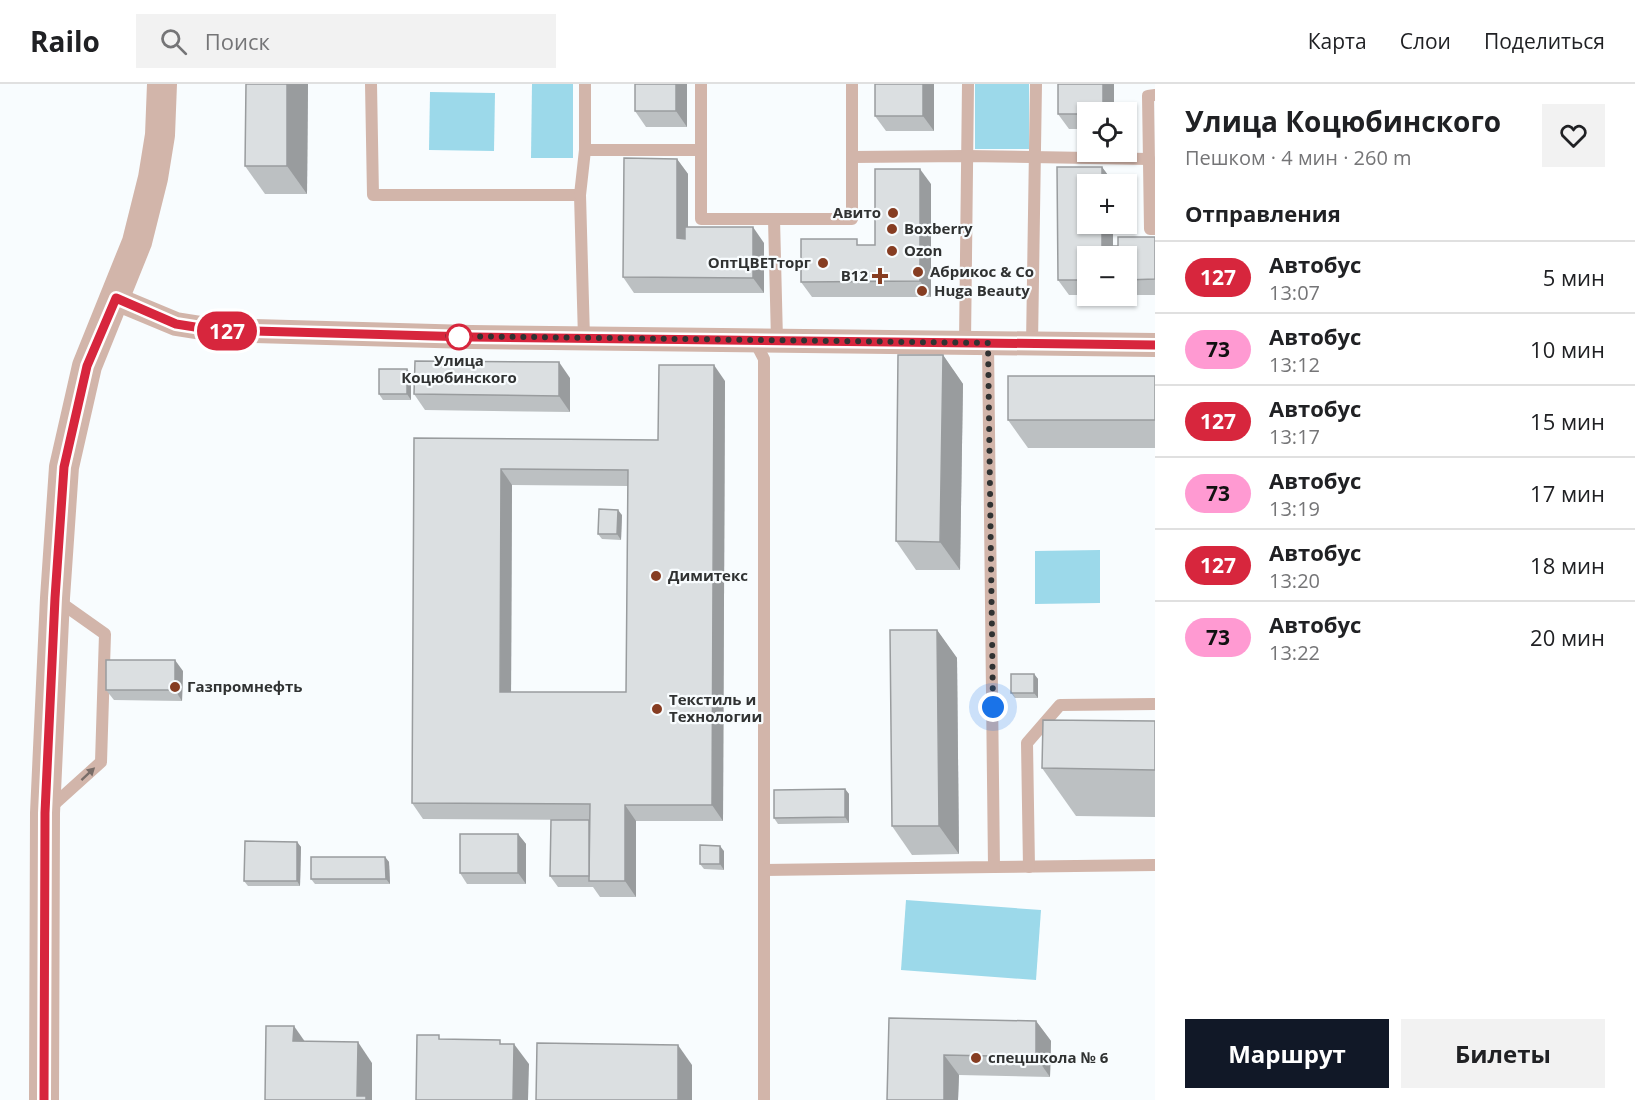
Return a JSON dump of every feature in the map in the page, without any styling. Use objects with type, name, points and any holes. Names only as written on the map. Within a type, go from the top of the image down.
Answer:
[{"type":"street","points":[[44,1100],[45,813],[55,598],[64,467],[87,366],[137,242],[153,178],[160,135],[162,84]]},
{"type":"street","points":[[116,298],[176,324],[214,330],[584,338],[1155,345]]},
{"type":"lane","points":[[371,84],[373,195],[580,195]]},
{"type":"lane","points":[[584,338],[580,195],[585,150],[585,84]]},
{"type":"lane","points":[[701,84],[701,219],[852,219],[852,84]]},
{"type":"lane","points":[[968,84],[967,156],[977,343],[994,867]]},
{"type":"lane","points":[[1032,344],[1036,84]]},
{"type":"lane","points":[[1155,96],[1148,96],[1150,229],[1155,229]]},
{"type":"lane","points":[[585,150],[701,150]]},
{"type":"lane","points":[[852,157],[1149,159]]},
{"type":"lane","points":[[764,1100],[764,359],[774,219]]},
{"type":"lane","points":[[45,813],[101,762],[105,634],[55,598]]},
{"type":"lane","points":[[1029,867],[1027,743],[1060,705],[1155,704]]},
{"type":"lane","points":[[764,870],[1155,865]]},
{"type":"shaded area","points":[[532,84],[573,84],[573,158],[531,158]]},
{"type":"shaded area","points":[[975,84],[1029,84],[1029,149],[975,149]]},
{"type":"shaded area","points":[[430,92],[495,93],[494,151],[429,150]]},
{"type":"shaded area","points":[[1100,550],[1100,603],[1035,604],[1035,551]]},
{"type":"shaded area","points":[[906,900],[1041,910],[1036,980],[901,970]]},
{"type":"building","points":[[246,84],[287,84],[287,166],[245,166]]},
{"type":"building","points":[[635,84],[676,84],[676,111],[635,111]]},
{"type":"building","points":[[875,84],[923,84],[923,116],[875,116]]},
{"type":"building","points":[[1058,84],[1103,84],[1103,102],[1077,102],[1077,114],[1058,114]]},
{"type":"building","points":[[624,158],[677,159],[677,238],[685,239],[685,227],[753,227],[753,278],[623,277]]},
{"type":"building","points":[[1057,167],[1102,167],[1102,174],[1077,174],[1077,234],[1102,234],[1102,246],[1077,246],[1077,280],[1058,280]]},
{"type":"building","points":[[875,169],[920,169],[920,281],[801,282],[801,239],[857,239],[857,245],[875,245]]},
{"type":"building","points":[[1118,237],[1155,237],[1155,279],[1137,280],[1137,246],[1118,246]]},
{"type":"building","points":[[898,355],[943,355],[940,542],[896,541]]},
{"type":"building","points":[[415,361],[559,362],[559,396],[414,394]]},
{"type":"building","points":[[659,365],[714,365],[712,805],[625,805],[625,881],[589,881],[590,804],[412,803],[414,438],[658,440]],"holes":[[[501,469],[628,470],[626,692],[500,692]]]},
{"type":"building","points":[[379,369],[407,369],[407,394],[379,394]]},
{"type":"building","points":[[1008,376],[1155,376],[1155,420],[1008,420]]},
{"type":"building","points":[[599,509],[618,510],[617,534],[598,534]]},
{"type":"building","points":[[890,630],[937,630],[939,826],[892,826]]},
{"type":"building","points":[[106,660],[175,660],[175,690],[106,690]]},
{"type":"building","points":[[1011,674],[1034,674],[1034,693],[1011,693]]},
{"type":"building","points":[[1043,720],[1155,721],[1155,770],[1042,768]]},
{"type":"building","points":[[845,789],[845,817],[774,818],[774,790]]},
{"type":"building","points":[[551,820],[589,820],[589,876],[550,876]]},
{"type":"building","points":[[460,834],[518,834],[518,873],[460,873]]},
{"type":"building","points":[[245,841],[297,842],[297,881],[244,881]]},
{"type":"building","points":[[700,845],[720,846],[720,864],[700,864]]},
{"type":"building","points":[[311,857],[385,857],[386,879],[311,879]]},
{"type":"building","points":[[889,1018],[1036,1021],[1036,1057],[944,1055],[944,1100],[887,1100]]},
{"type":"building","points":[[266,1026],[294,1026],[293,1041],[358,1042],[357,1096],[366,1096],[366,1100],[265,1100]]},
{"type":"building","points":[[417,1035],[439,1035],[439,1039],[500,1040],[500,1044],[514,1044],[513,1100],[416,1100]]},
{"type":"building","points":[[537,1043],[678,1045],[678,1100],[536,1100]]},
{"type":"bus line","name":"127","points":[[44,1100],[45,813],[55,598],[64,467],[87,366],[116,298],[176,324],[214,330],[471,337],[1155,345]]},
{"type":"place","name":"Авито","points":[[893,213]]},
{"type":"place","name":"Boxberry","points":[[892,229]]},
{"type":"place","name":"Ozon","points":[[892,251]]},
{"type":"place","name":"ОптЦВЕТторг","points":[[823,263]]},
{"type":"place","name":"Абрикос & Co","points":[[918,272]]},
{"type":"place","name":"B12","points":[[880,276]]},
{"type":"place","name":"Huga Beauty","points":[[922,291]]},
{"type":"place","name":"Улица Коцюбинского","points":[[459,337]]},
{"type":"place","name":"Димитекс","points":[[656,576]]},
{"type":"place","name":"Газпромнефть","points":[[175,687]]},
{"type":"place","name":"Текстиль и Технологии","points":[[657,709]]},
{"type":"place","name":"спецшкола № 6","points":[[976,1058]]},
{"type":"route","points":[[459,337],[448,336],[988,343],[993,707]]}]
